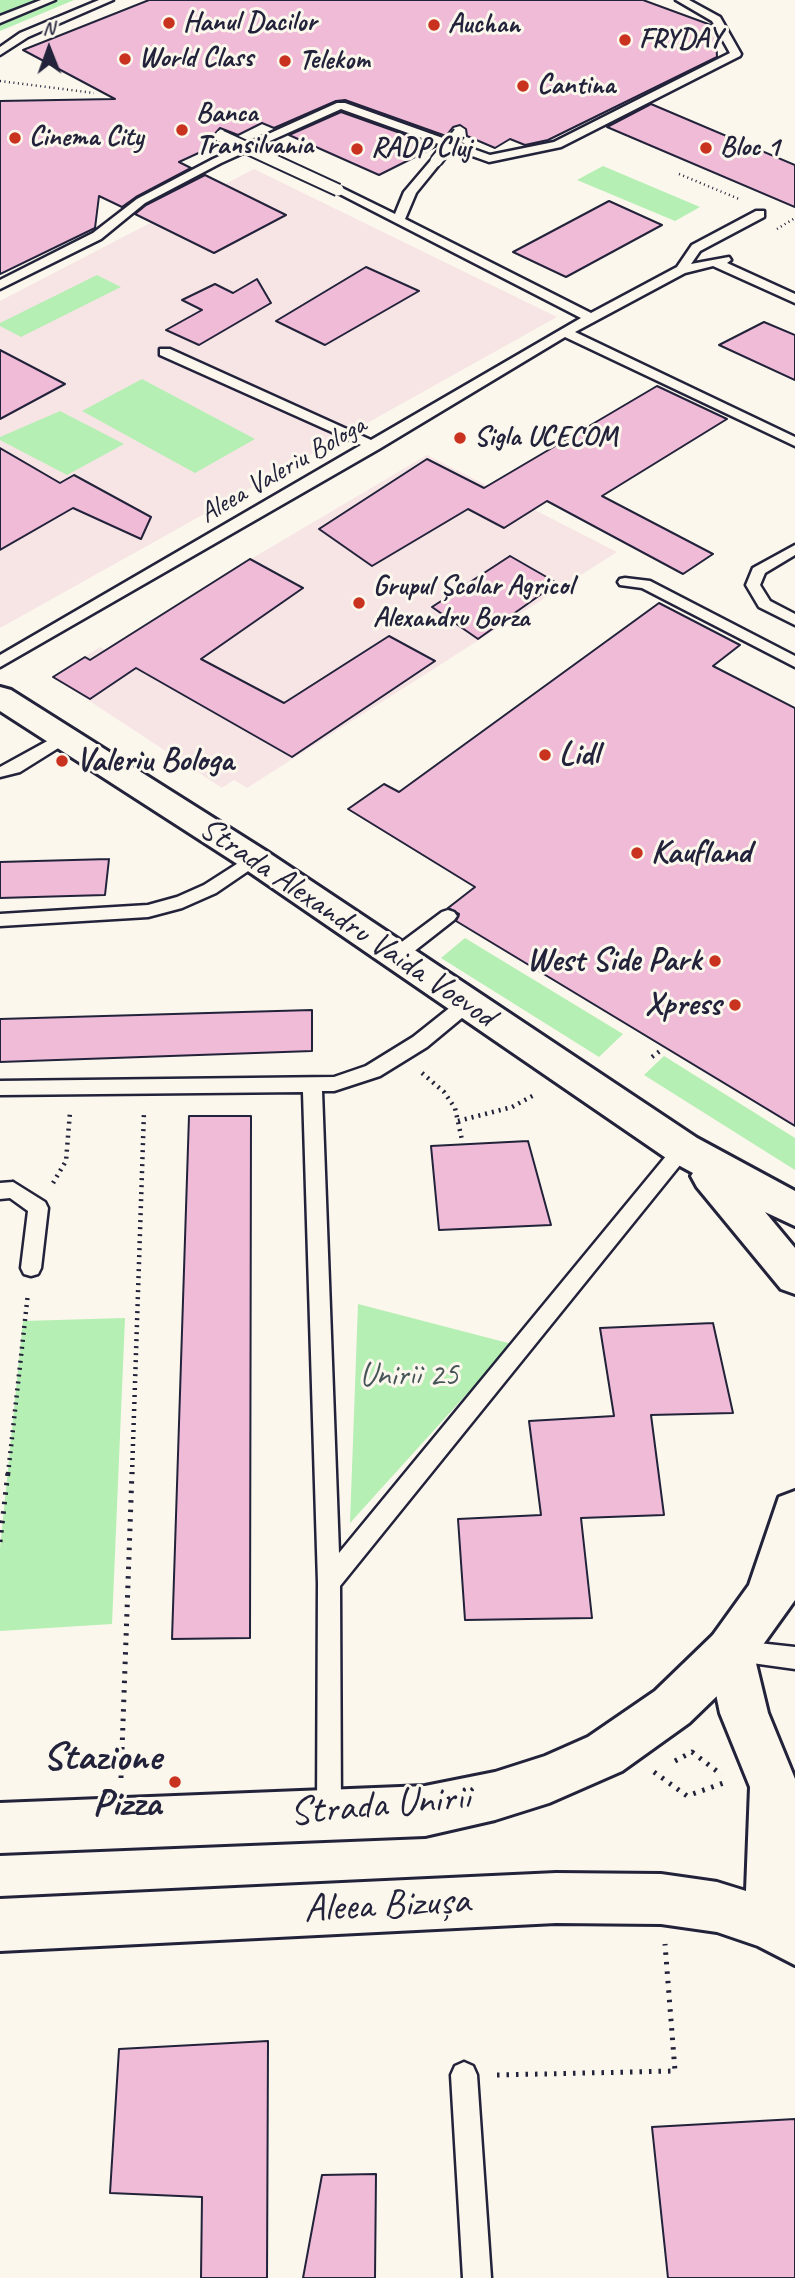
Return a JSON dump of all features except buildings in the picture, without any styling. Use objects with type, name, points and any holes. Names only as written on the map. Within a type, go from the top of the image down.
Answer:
[{"type":"main road","name":"Strada Alexandru Vaida Voevod","points":[[0,697],[254,859],[687,1151],[795,1210]]},
{"type":"main road","name":"Strada Alexandru Vaida Voevod","points":[[687,1151],[795,1276]]},
{"type":"main road","name":"Strada Unirii","points":[[0,1828],[158,1819],[425,1811],[495,1796],[549,1779],[605,1754],[639,1731],[672,1707],[730,1651],[782,1582],[795,1511]]},
{"type":"main road","points":[[730,1651],[744,1713],[774,1787],[783,1932]]},
{"type":"main road","name":"Aleea Bizușa","points":[[0,1925],[556,1898],[661,1899],[717,1907],[783,1932]]},
{"type":"lane","points":[[0,20],[50,0]]},
{"type":"lane","points":[[0,52],[24,36],[108,0]]},
{"type":"lane","points":[[0,285],[97,236],[152,195],[217,161],[341,105],[489,159],[557,145],[736,54],[716,19],[681,0]]},
{"type":"lane","points":[[399,220],[410,192],[459,133]]},
{"type":"lane","points":[[221,136],[399,220],[590,318]]},
{"type":"lane","points":[[681,270],[696,248],[760,214]]},
{"type":"lane","points":[[681,270],[719,261],[795,299]]},
{"type":"lane","name":"Aleea Valeriu Bologa","points":[[0,662],[374,446],[565,332],[681,270]]},
{"type":"lane","points":[[565,332],[795,442]]},
{"type":"lane","points":[[165,352],[374,446]]},
{"type":"lane","points":[[795,549],[758,571],[753,585],[764,604],[795,620]]},
{"type":"lane","points":[[625,582],[645,584],[795,662]]},
{"type":"lane","points":[[0,772],[14,768],[62,738]]},
{"type":"lane","points":[[0,920],[148,911],[182,902],[210,889],[254,859]]},
{"type":"lane","points":[[397,955],[448,916]]},
{"type":"lane","points":[[0,1088],[334,1084],[373,1071],[420,1042],[468,1003]]},
{"type":"lane","points":[[312,1084],[329,1583],[329,1815]]},
{"type":"lane","points":[[329,1583],[687,1151]]},
{"type":"lane","points":[[0,1191],[13,1191],[38,1208],[31,1268]]},
{"type":"lane","points":[[730,1651],[795,1658]]},
{"type":"lane","points":[[464,2076],[477,2278]]},
{"type":"path","points":[[0,81],[94,93]]},
{"type":"path","points":[[652,1057],[660,1051]]},
{"type":"path","points":[[394,1058],[433,1080],[455,1108],[462,1140]]},
{"type":"path","points":[[121,1785],[145,1086]]},
{"type":"path","points":[[38,1208],[66,1161],[71,1087]]},
{"type":"path","points":[[458,1121],[512,1107],[547,1088]]},
{"type":"path","points":[[0,1542],[31,1268]]},
{"type":"path","points":[[654,1772],[687,1796],[730,1781]]},
{"type":"path","points":[[464,2076],[675,2071],[661,1899]]},
{"type":"shaded area","points":[[254,169],[557,317],[0,628],[0,301]]},
{"type":"shaded area","name":"Grupul Școlar Agricol Alexandru Borza","points":[[427,455],[617,552],[247,788],[234,780],[222,788],[53,677],[100,647],[105,650],[251,559]]},
{"type":"green space","points":[[0,0],[74,0],[0,31]]},
{"type":"green space","points":[[603,166],[700,207],[675,221],[577,180]]},
{"type":"green space","points":[[97,275],[121,287],[21,337],[0,326],[0,323]]},
{"type":"green space","points":[[142,379],[255,439],[195,473],[82,411]]},
{"type":"green space","points":[[60,411],[124,444],[67,475],[0,440],[0,437]]},
{"type":"green space","points":[[465,938],[623,1034],[599,1057],[441,958]]},
{"type":"green space","points":[[664,1056],[795,1138],[795,1170],[644,1075]]},
{"type":"green space","name":"Unirii 25","points":[[358,1304],[512,1344],[350,1523]]},
{"type":"green space","points":[[125,1318],[112,1624],[0,1631],[0,1548],[23,1321]]},
{"type":"place","name":"Hanul Dacilor","points":[[169,23]]},
{"type":"place","name":"Auchan","points":[[434,25]]},
{"type":"place","name":"FRYDAY","points":[[625,40]]},
{"type":"place","name":"World Class","points":[[125,59]]},
{"type":"place","name":"Telekom","points":[[285,61]]},
{"type":"place","name":"Cantina","points":[[523,86]]},
{"type":"place","name":"Banca Transilvania","points":[[182,130]]},
{"type":"place","name":"Cinema City","points":[[15,138]]},
{"type":"place","name":"Bloc 1","points":[[706,148]]},
{"type":"place","name":"RADP Cluj","points":[[357,149]]},
{"type":"place","name":"Sigla UCECOM","points":[[460,438]]},
{"type":"place","name":"Grupul Școlar Agricol Alexandru Borza","points":[[359,603]]},
{"type":"place","name":"Lidl","points":[[545,755]]},
{"type":"place","name":"Valeriu Bologa","points":[[62,761]]},
{"type":"place","name":"Kaufland","points":[[637,853]]},
{"type":"place","name":"West Side Park","points":[[715,961]]},
{"type":"place","name":"Xpress","points":[[735,1005]]},
{"type":"place","name":"Stazione Pizza","points":[[175,1782]]}]
